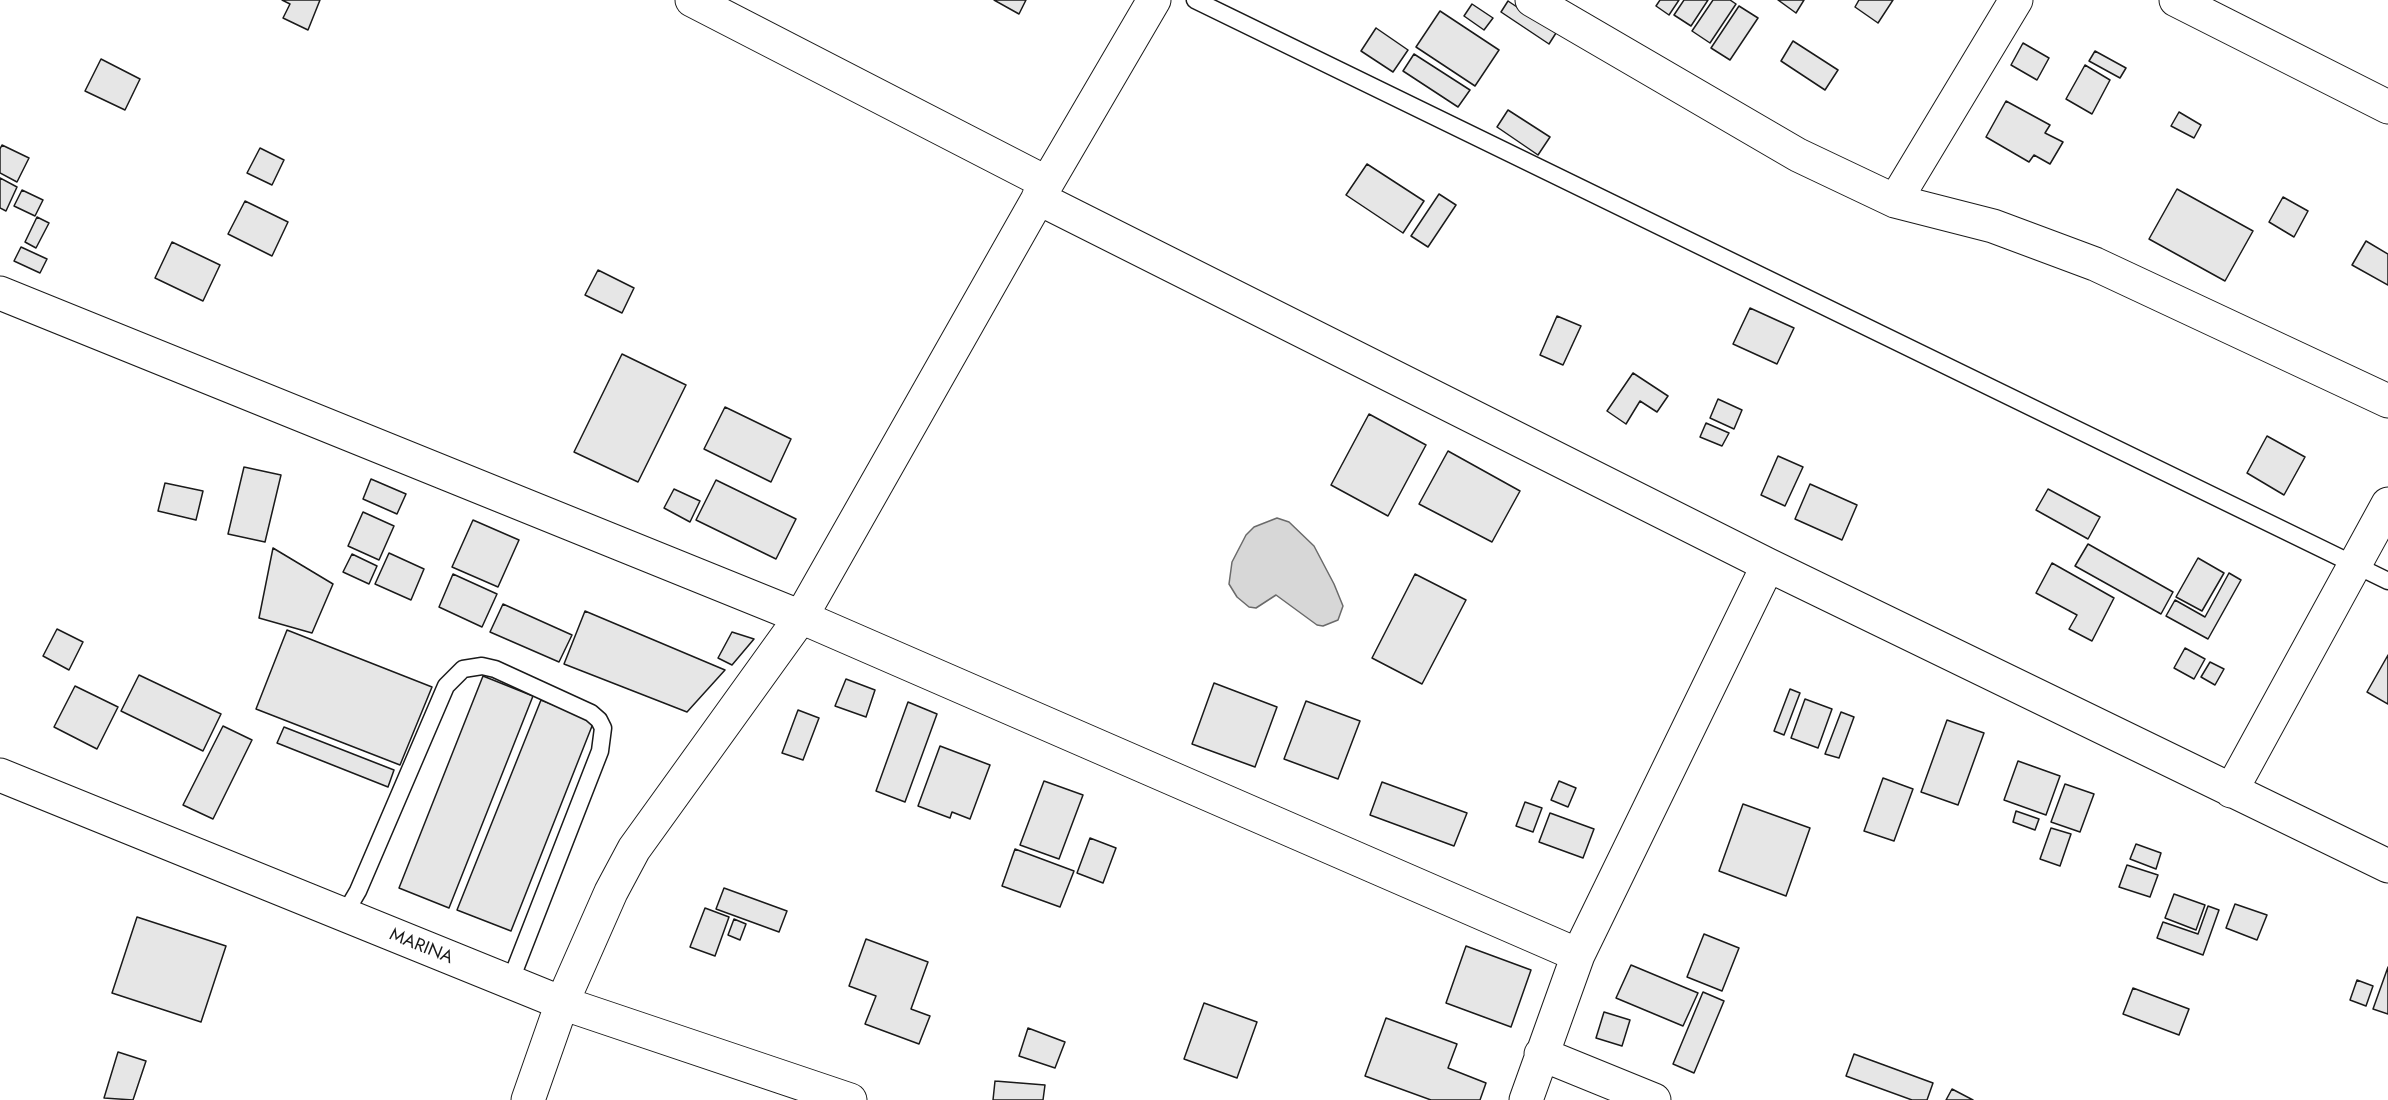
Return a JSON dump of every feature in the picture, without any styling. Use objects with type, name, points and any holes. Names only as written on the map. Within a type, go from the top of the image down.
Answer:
[{"type":"street","points":[[692,0],[1043,191],[1768,565],[2388,866]]},
{"type":"street","points":[[528,1100],[562,1003],[611,892],[634,849],[801,617],[1154,0]]},
{"type":"street","points":[[1532,0],[1798,155],[1895,201],[1993,226],[2095,264],[2388,400]]},
{"type":"street","points":[[1895,201],[2016,0]]},
{"type":"street","points":[[2176,0],[2388,106]]},
{"type":"street","points":[[0,293],[801,617],[1578,955]]},
{"type":"street","points":[[2231,791],[2388,504]]},
{"type":"street","points":[[1526,1100],[1578,955],[1768,565]]},
{"type":"street","name":"MARINA","points":[[0,775],[562,1003],[850,1100]]},
{"type":"street","points":[[1541,1054],[1654,1100]]},
{"type":"lane","points":[[1195,0],[2388,581]]},
{"type":"lane","points":[[344,915],[358,891],[446,686],[463,669],[482,666],[495,669],[591,713],[599,720],[603,728],[600,751],[510,982]]},
{"type":"shaded area","points":[[1277,518],[1289,522],[1314,546],[1343,606],[1338,620],[1323,626],[1317,625],[1276,595],[1256,608],[1249,607],[1237,597],[1229,584],[1232,562],[1246,535],[1254,527]]},
{"type":"building","points":[[282,0],[320,0],[308,30],[283,18],[290,4]]},
{"type":"building","points":[[994,0],[1026,0],[1019,14]]},
{"type":"building","points":[[1660,0],[1679,0],[1669,15],[1656,6]]},
{"type":"building","points":[[1684,0],[1708,0],[1691,26],[1674,15]]},
{"type":"building","points":[[1713,0],[1730,0],[1736,4],[1710,43],[1692,31]]},
{"type":"building","points":[[1778,0],[1804,0],[1796,13]]},
{"type":"building","points":[[1859,0],[1893,0],[1878,23],[1855,7]]},
{"type":"building","points":[[1508,1],[1556,33],[1549,44],[1501,12]]},
{"type":"building","points":[[1472,4],[1493,18],[1484,30],[1464,16]]},
{"type":"building","points":[[1739,6],[1758,18],[1730,60],[1711,48]]},
{"type":"building","points":[[1440,11],[1499,50],[1475,86],[1416,47]]},
{"type":"building","points":[[1376,28],[1408,50],[1393,72],[1361,51]]},
{"type":"building","points":[[1793,41],[1838,70],[1825,90],[1781,61]]},
{"type":"building","points":[[2023,43],[2049,58],[2037,80],[2011,65]]},
{"type":"building","points":[[2095,51],[2126,68],[2120,78],[2089,61]]},
{"type":"building","points":[[1414,54],[1470,90],[1458,107],[1403,71]]},
{"type":"building","points":[[101,59],[140,79],[125,110],[85,91]]},
{"type":"building","points":[[2085,65],[2110,80],[2092,114],[2066,99]]},
{"type":"building","points":[[2006,101],[2050,125],[2045,133],[2063,142],[2050,164],[2034,155],[2029,162],[1986,137]]},
{"type":"building","points":[[1508,110],[1550,137],[1538,155],[1497,127]]},
{"type":"building","points":[[2179,112],[2201,125],[2194,138],[2171,126]]},
{"type":"building","points":[[2,145],[29,158],[17,182],[0,173]]},
{"type":"building","points":[[260,148],[284,160],[272,185],[247,173]]},
{"type":"building","points":[[1367,164],[1424,201],[1403,233],[1346,195]]},
{"type":"building","points":[[0,178],[17,187],[6,211],[0,208]]},
{"type":"building","points":[[2177,189],[2253,231],[2225,281],[2149,239]]},
{"type":"building","points":[[22,190],[43,200],[35,216],[14,206]]},
{"type":"building","points":[[1439,194],[1456,205],[1428,247],[1411,236]]},
{"type":"building","points":[[2283,197],[2308,211],[2294,237],[2269,222]]},
{"type":"building","points":[[245,201],[288,222],[272,256],[228,234]]},
{"type":"building","points":[[37,217],[49,223],[36,248],[25,242]]},
{"type":"building","points":[[2366,241],[2388,254],[2388,285],[2352,265]]},
{"type":"building","points":[[172,242],[220,265],[203,301],[155,278]]},
{"type":"building","points":[[21,247],[47,259],[40,273],[14,261]]},
{"type":"building","points":[[598,270],[634,288],[622,313],[585,295]]},
{"type":"building","points":[[1750,308],[1794,328],[1777,364],[1733,344]]},
{"type":"building","points":[[1557,316],[1581,326],[1563,365],[1540,355]]},
{"type":"building","points":[[622,354],[686,385],[638,482],[574,452]]},
{"type":"building","points":[[1633,373],[1668,396],[1657,412],[1640,401],[1626,424],[1607,411]]},
{"type":"building","points":[[1718,399],[1742,410],[1734,429],[1710,418]]},
{"type":"building","points":[[725,407],[791,439],[771,482],[704,449]]},
{"type":"building","points":[[1369,414],[1426,445],[1388,516],[1331,485]]},
{"type":"building","points":[[1706,423],[1729,433],[1722,446],[1700,437]]},
{"type":"building","points":[[2267,436],[2305,457],[2284,495],[2247,473]]},
{"type":"building","points":[[1448,451],[1520,491],[1492,542],[1419,504]]},
{"type":"building","points":[[1778,456],[1803,467],[1785,506],[1761,495]]},
{"type":"building","points":[[244,467],[281,475],[265,542],[228,534]]},
{"type":"building","points":[[371,479],[406,494],[397,514],[363,499]]},
{"type":"building","points":[[716,480],[796,519],[776,559],[696,520]]},
{"type":"building","points":[[165,483],[203,491],[196,520],[158,511]]},
{"type":"building","points":[[1810,484],[1857,505],[1842,540],[1795,519]]},
{"type":"building","points":[[674,489],[700,501],[690,522],[664,508]]},
{"type":"building","points":[[2048,489],[2100,517],[2088,539],[2036,510]]},
{"type":"building","points":[[363,512],[394,526],[379,560],[348,546]]},
{"type":"building","points":[[473,520],[519,540],[498,587],[452,567]]},
{"type":"building","points":[[2088,544],[2173,592],[2161,614],[2075,566]]},
{"type":"building","points":[[273,548],[333,584],[312,633],[259,618]]},
{"type":"building","points":[[389,553],[424,569],[411,600],[375,584]]},
{"type":"building","points":[[352,554],[377,566],[369,584],[343,572]]},
{"type":"building","points":[[2198,558],[2224,573],[2202,611],[2176,597]]},
{"type":"building","points":[[2052,563],[2114,598],[2092,641],[2069,629],[2077,615],[2036,593]]},
{"type":"building","points":[[2229,573],[2241,580],[2208,639],[2166,616],[2175,600],[2205,617]]},
{"type":"building","points":[[453,574],[497,594],[482,627],[439,607]]},
{"type":"building","points":[[1415,574],[1466,600],[1422,684],[1372,658]]},
{"type":"building","points":[[503,604],[572,635],[559,662],[490,632]]},
{"type":"building","points":[[585,611],[725,670],[687,712],[564,664]]},
{"type":"building","points":[[57,629],[83,642],[69,670],[43,656]]},
{"type":"building","points":[[287,630],[432,687],[400,765],[256,709]]},
{"type":"building","points":[[732,632],[754,639],[732,665],[718,658]]},
{"type":"building","points":[[2185,648],[2205,659],[2194,679],[2174,668]]},
{"type":"building","points":[[2388,655],[2388,704],[2367,692]]},
{"type":"building","points":[[2210,662],[2224,669],[2215,685],[2201,677]]},
{"type":"building","points":[[139,675],[221,714],[203,751],[121,711]]},
{"type":"building","points":[[483,676],[533,696],[449,908],[399,888]]},
{"type":"building","points":[[846,679],[875,690],[866,717],[835,706]]},
{"type":"building","points":[[1214,683],[1277,707],[1255,767],[1192,744]]},
{"type":"building","points":[[75,686],[118,707],[97,749],[54,727]]},
{"type":"building","points":[[1790,689],[1800,693],[1784,735],[1774,731]]},
{"type":"building","points":[[1805,699],[1832,709],[1818,748],[1791,738]]},
{"type":"building","points":[[541,700],[594,721],[511,931],[457,910]]},
{"type":"building","points":[[1306,701],[1360,721],[1338,779],[1284,759]]},
{"type":"building","points":[[908,702],[937,714],[905,802],[876,791]]},
{"type":"building","points":[[798,710],[819,718],[803,760],[782,753]]},
{"type":"building","points":[[1841,712],[1854,717],[1839,758],[1825,754]]},
{"type":"building","points":[[1947,720],[1984,733],[1958,805],[1921,792]]},
{"type":"building","points":[[223,726],[252,740],[213,819],[183,805]]},
{"type":"building","points":[[284,727],[394,770],[388,787],[277,743]]},
{"type":"building","points":[[940,746],[990,765],[970,819],[952,812],[950,818],[918,806]]},
{"type":"building","points":[[2018,761],[2060,776],[2046,815],[2004,800]]},
{"type":"building","points":[[1883,778],[1913,789],[1894,841],[1864,831]]},
{"type":"building","points":[[1044,781],[1083,795],[1059,859],[1020,845]]},
{"type":"building","points":[[1559,781],[1576,788],[1568,807],[1551,800]]},
{"type":"building","points":[[1382,782],[1467,813],[1454,846],[1370,815]]},
{"type":"building","points":[[2065,784],[2094,794],[2080,832],[2051,822]]},
{"type":"building","points":[[1525,802],[1542,808],[1533,832],[1516,826]]},
{"type":"building","points":[[1743,804],[1810,828],[1786,896],[1719,871]]},
{"type":"building","points":[[2016,811],[2039,819],[2035,830],[2013,822]]},
{"type":"building","points":[[1550,813],[1594,829],[1583,858],[1539,842]]},
{"type":"building","points":[[2051,828],[2071,834],[2060,866],[2040,859]]},
{"type":"building","points":[[1090,838],[1116,848],[1103,883],[1077,873]]},
{"type":"building","points":[[2136,844],[2161,853],[2156,869],[2130,859]]},
{"type":"building","points":[[1015,849],[1074,871],[1060,907],[1002,886]]},
{"type":"building","points":[[2127,865],[2158,875],[2150,897],[2119,887]]},
{"type":"building","points":[[724,888],[787,911],[779,932],[716,909]]},
{"type":"building","points":[[2174,894],[2205,905],[2196,930],[2165,918]]},
{"type":"building","points":[[2235,904],[2267,915],[2257,940],[2226,928]]},
{"type":"building","points":[[2208,906],[2219,910],[2203,955],[2157,938],[2163,922],[2198,934]]},
{"type":"building","points":[[705,908],[729,917],[715,956],[690,947]]},
{"type":"building","points":[[137,917],[226,946],[201,1022],[112,993]]},
{"type":"building","points":[[734,919],[746,924],[740,940],[728,935]]},
{"type":"building","points":[[1704,934],[1739,948],[1722,991],[1687,977]]},
{"type":"building","points":[[866,939],[928,962],[911,1009],[930,1016],[919,1044],[865,1024],[876,996],[849,986]]},
{"type":"building","points":[[1466,946],[1531,970],[1511,1027],[1446,1003]]},
{"type":"building","points":[[1631,965],[1698,993],[1683,1026],[1616,998]]},
{"type":"building","points":[[2388,967],[2388,1014],[2373,1009]]},
{"type":"building","points":[[2357,980],[2373,986],[2366,1006],[2350,1000]]},
{"type":"building","points":[[2133,988],[2189,1009],[2179,1035],[2123,1014]]},
{"type":"building","points":[[1703,992],[1724,1001],[1694,1073],[1673,1064]]},
{"type":"building","points":[[1204,1003],[1257,1022],[1237,1078],[1184,1059]]},
{"type":"building","points":[[1604,1012],[1630,1020],[1622,1046],[1596,1038]]},
{"type":"building","points":[[1386,1018],[1457,1044],[1448,1068],[1486,1083],[1480,1100],[1431,1100],[1365,1076]]},
{"type":"building","points":[[1028,1028],[1065,1042],[1055,1068],[1019,1056]]},
{"type":"building","points":[[118,1052],[146,1061],[133,1100],[104,1098]]},
{"type":"building","points":[[1854,1054],[1933,1083],[1927,1100],[1912,1100],[1846,1076]]},
{"type":"building","points":[[995,1081],[1045,1085],[1043,1100],[993,1100]]},
{"type":"building","points":[[1952,1089],[1973,1100],[1946,1100]]}]
